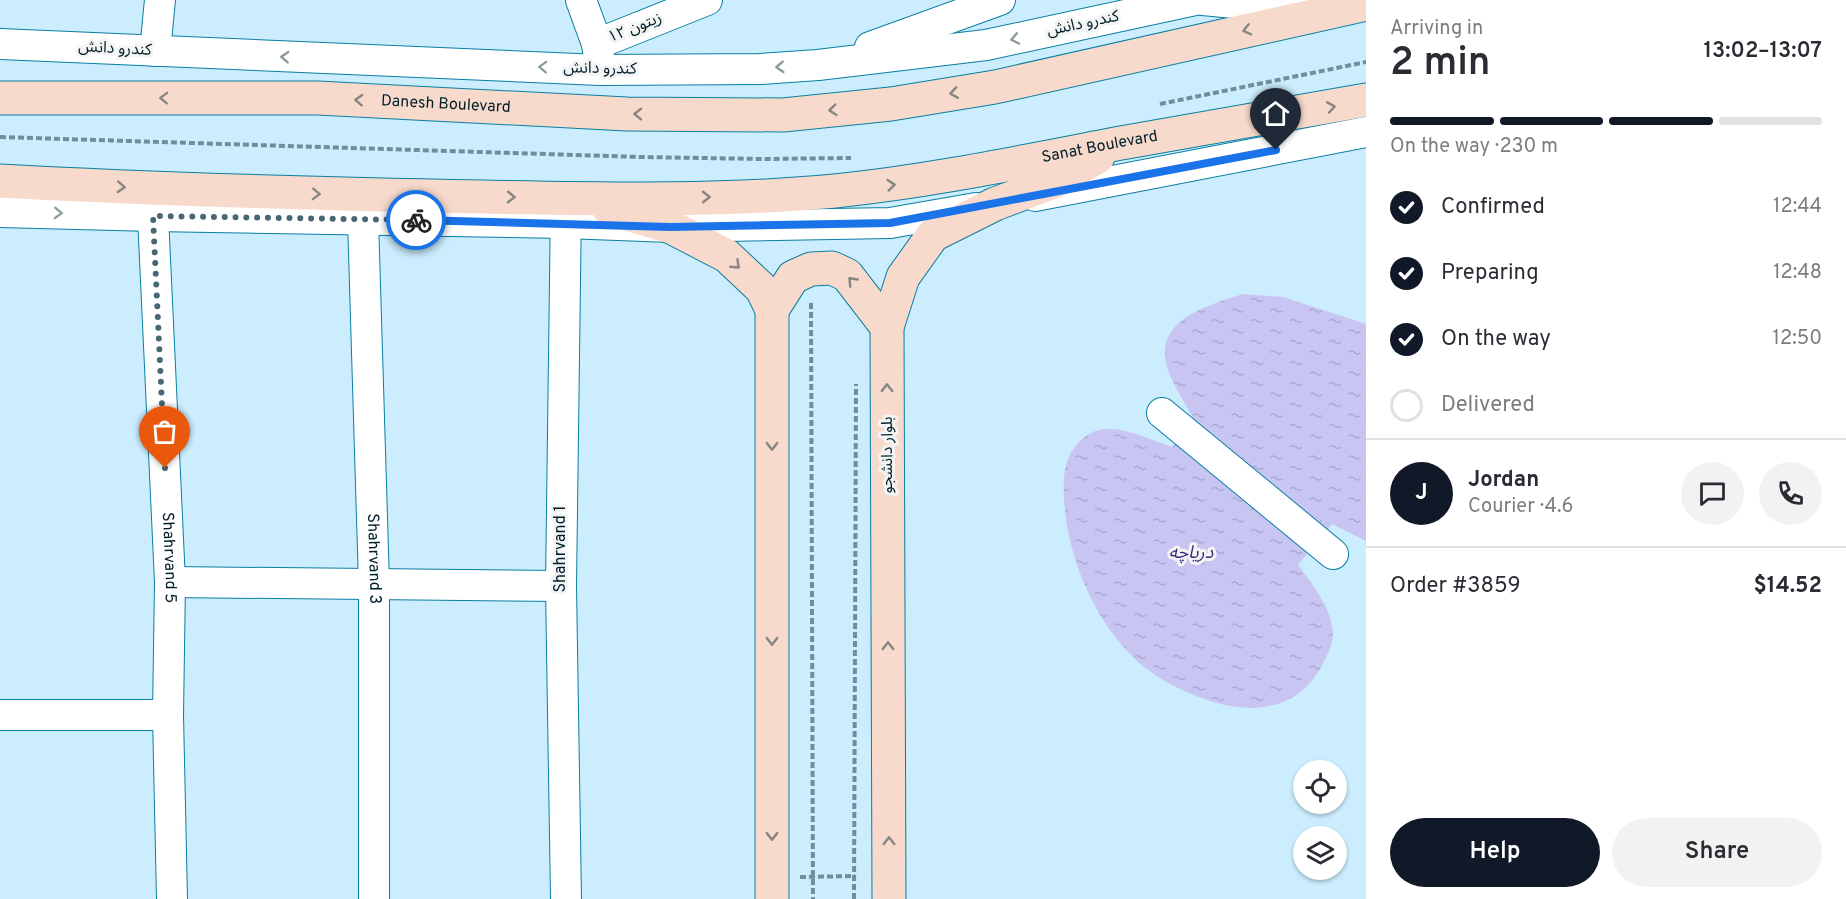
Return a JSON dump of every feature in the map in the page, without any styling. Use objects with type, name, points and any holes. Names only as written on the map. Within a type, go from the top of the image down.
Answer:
[{"type":"main road","points":[[1329,12],[1366,4]]},
{"type":"main road","name":"Danesh Boulevard","points":[[0,98],[318,98],[627,114],[783,115],[891,104],[995,87],[1329,12]]},
{"type":"main road","name":"Sanat Boulevard","points":[[566,210],[832,191],[919,181],[1366,100]]},
{"type":"main road","name":"بلوار دانشجو","points":[[889,887],[887,327],[903,277],[933,235],[995,204],[1056,180],[1123,143]]},
{"type":"main road","points":[[0,181],[346,195],[566,210],[670,227],[727,256],[762,289],[772,310],[772,888]]},
{"type":"main road","points":[[772,310],[793,278],[811,269],[832,268],[847,275],[887,327]]},
{"type":"street","points":[[155,51],[160,0]]},
{"type":"street","points":[[581,0],[599,57]]},
{"type":"street","name":"زیتون ۱۲","points":[[599,57],[707,0]]},
{"type":"street","points":[[818,65],[1000,0]]},
{"type":"street","name":"کندرو دانش","points":[[0,44],[321,59],[599,57],[760,69],[818,65],[986,45],[1195,0]]},
{"type":"street","points":[[1203,0],[1329,12]]},
{"type":"street","points":[[318,98],[321,59]]},
{"type":"street","points":[[1203,129],[1253,154]]},
{"type":"street","points":[[670,227],[890,223],[1366,132]]},
{"type":"street","points":[[0,212],[363,219],[566,210]]},
{"type":"street","name":"Shahrvand 1","points":[[566,210],[561,586],[566,899]]},
{"type":"street","name":"Shahrvand 5","points":[[153,216],[170,582],[168,715],[172,899]]},
{"type":"street","name":"Shahrvand 3","points":[[363,219],[374,584],[374,899]]},
{"type":"street","points":[[1162,413],[1333,554]]},
{"type":"street","points":[[170,582],[561,586]]},
{"type":"street","points":[[0,716],[168,715]]},
{"type":"path","points":[[811,269],[813,899]]},
{"type":"path","points":[[854,899],[856,379]]},
{"type":"path","points":[[772,888],[813,877],[854,876],[889,887]]},
{"type":"water","name":"دریاچه","points":[[1243,294],[1283,297],[1366,324],[1366,541],[1332,524],[1298,565],[1310,580],[1329,614],[1333,633],[1331,646],[1311,682],[1299,693],[1272,706],[1256,708],[1224,705],[1179,688],[1143,667],[1121,644],[1107,626],[1085,585],[1070,541],[1064,489],[1064,475],[1070,454],[1079,442],[1095,431],[1123,430],[1172,447],[1193,418],[1169,373],[1165,355],[1167,340],[1174,328],[1185,318],[1213,304]]},
{"type":"way so far","points":[[165,468],[153,216],[416,220]]},
{"type":"route","points":[[416,220],[670,227],[890,223],[1276,150]]}]
